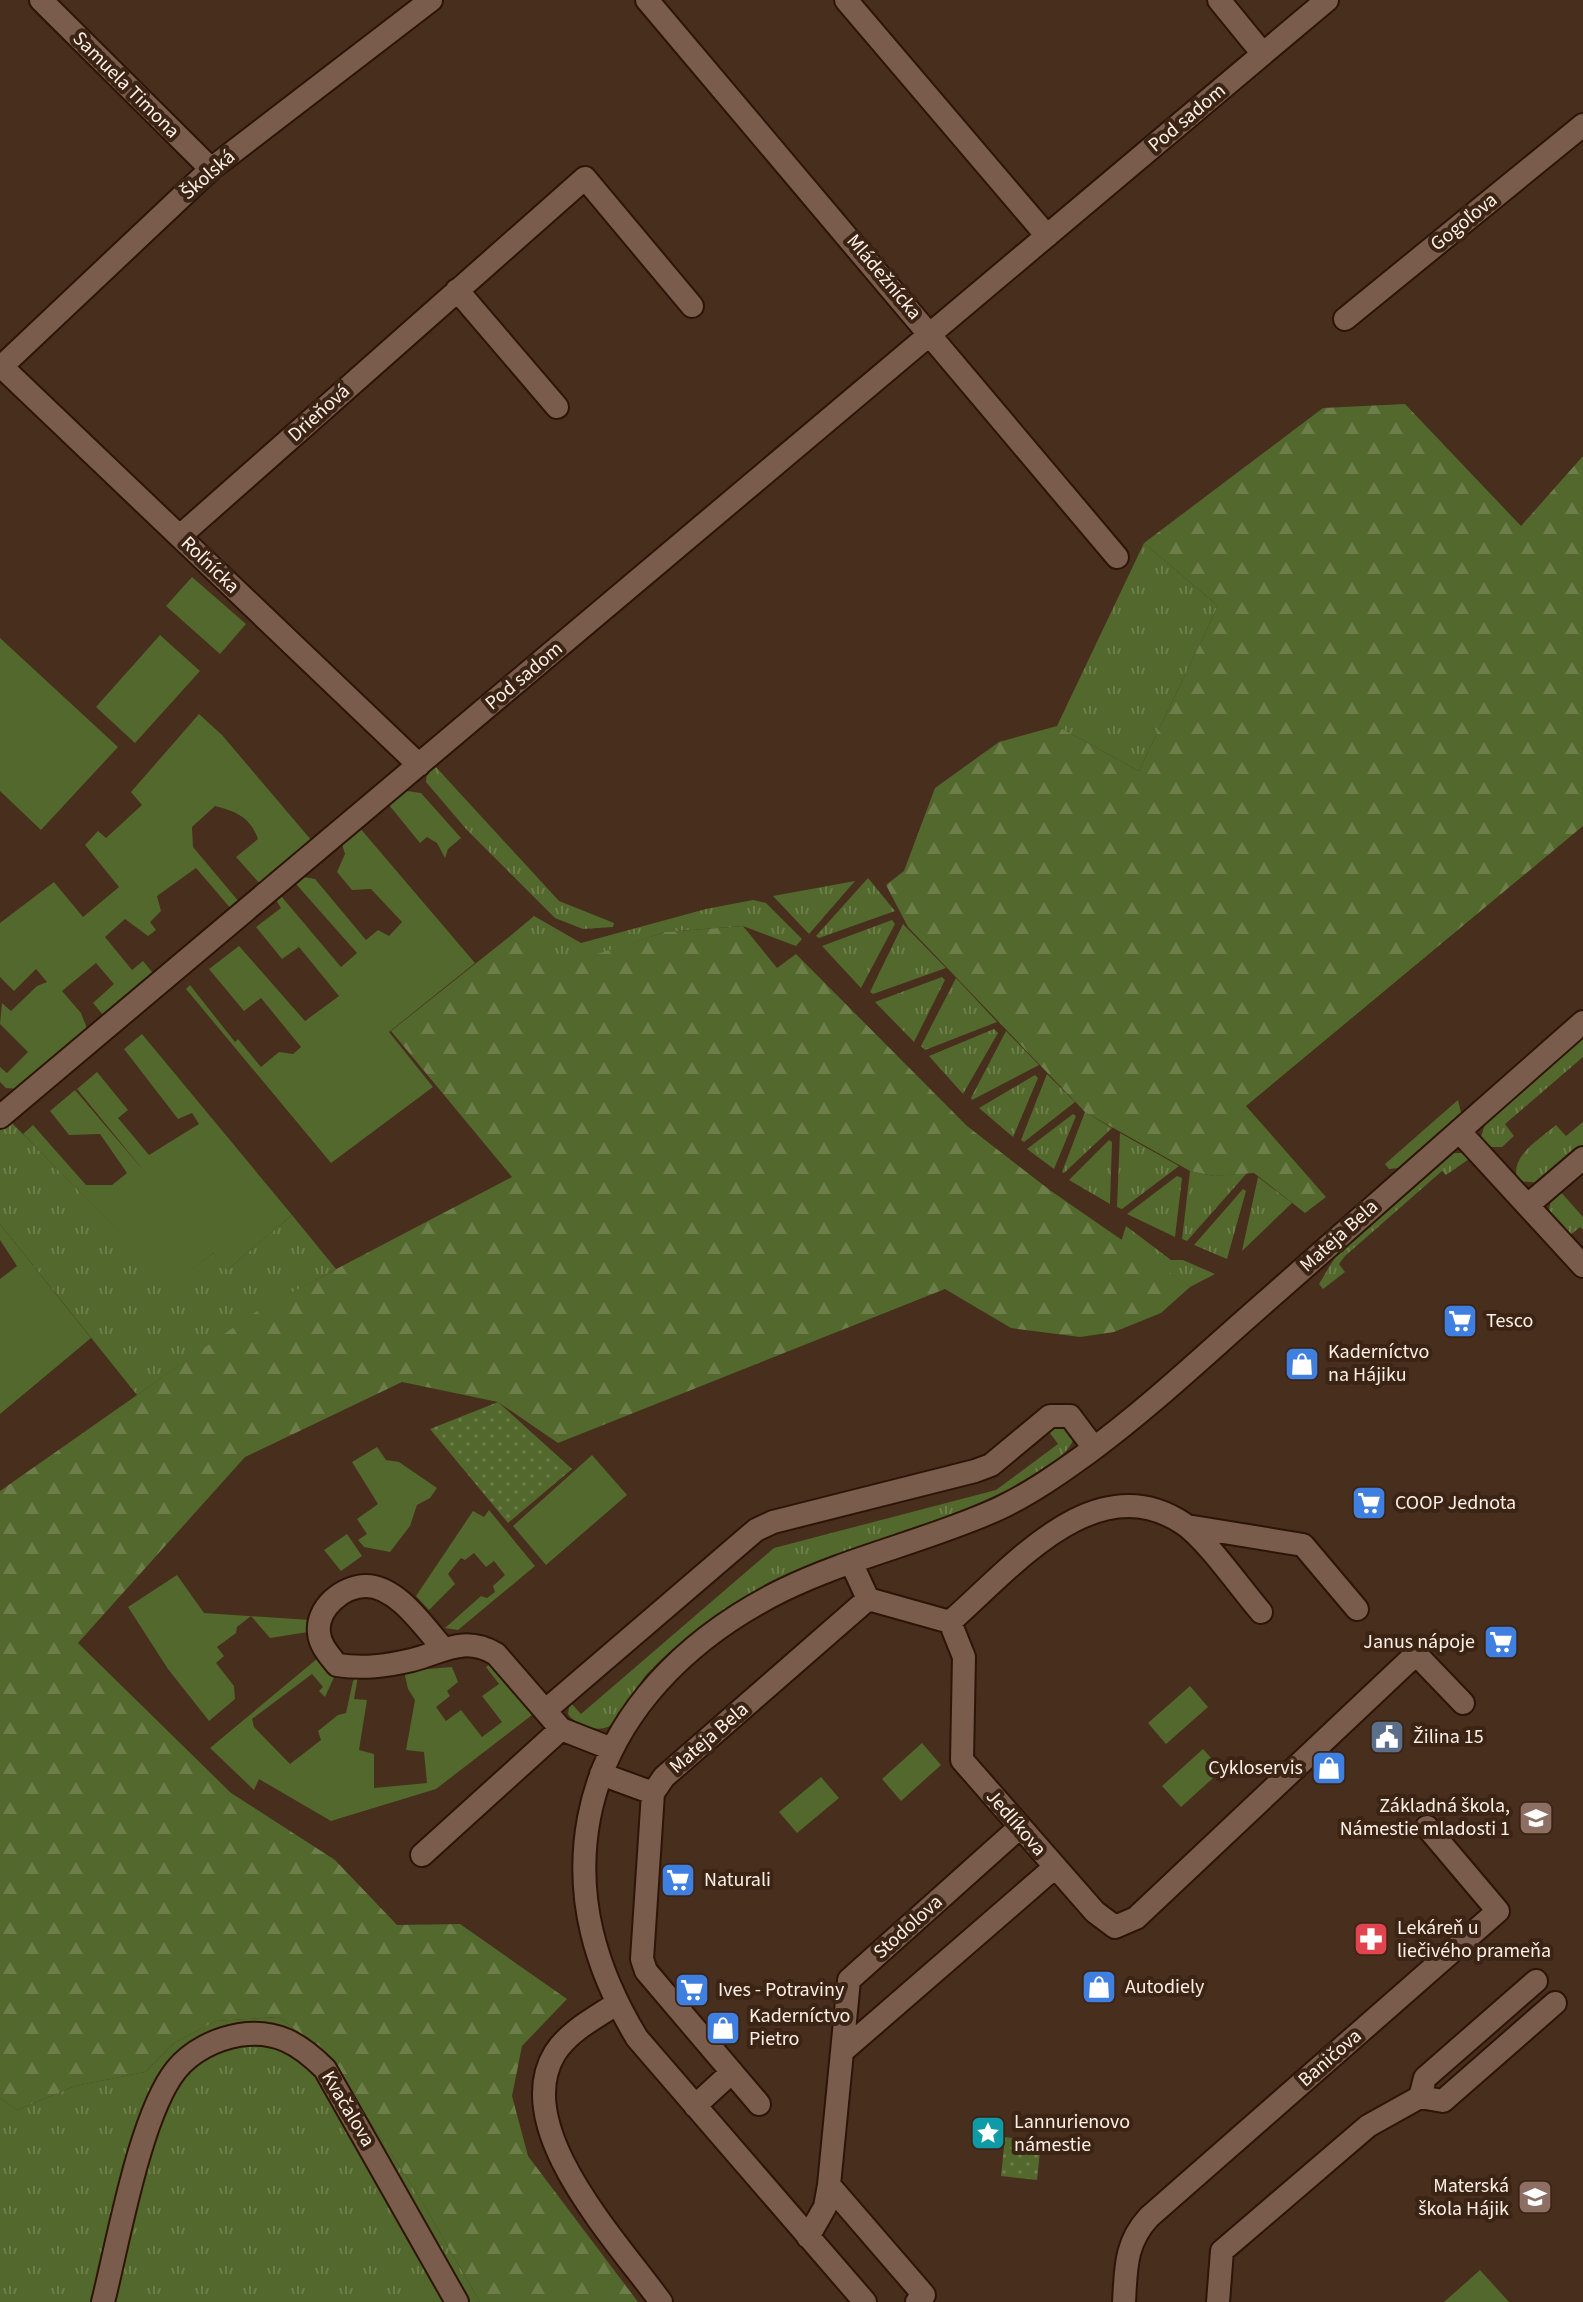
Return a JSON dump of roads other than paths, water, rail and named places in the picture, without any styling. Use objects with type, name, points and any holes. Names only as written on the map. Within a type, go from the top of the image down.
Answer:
[{"type":"street","name":"Samuela Timona","points":[[41,0],[211,169]]},
{"type":"street","name":"Školská","points":[[0,366],[211,169],[431,0]]},
{"type":"street","name":"Mládežnícka","points":[[647,0],[1117,557]]},
{"type":"street","points":[[846,0],[1047,236]]},
{"type":"street","points":[[1219,0],[1263,54]]},
{"type":"street","name":"Pod sadom","points":[[4,1106],[419,765],[1327,0]]},
{"type":"street","name":"Gogoľova","points":[[1345,319],[1583,125]]},
{"type":"street","name":"Drieňová","points":[[180,536],[585,178],[692,306]]},
{"type":"street","points":[[457,290],[557,407]]},
{"type":"street","name":"Roľnícka","points":[[0,366],[419,765]]},
{"type":"street","name":"Mateja Bela","points":[[865,2302],[637,2038],[616,2004],[597,1960],[585,1896],[587,1828],[601,1774],[612,1749],[637,1707],[683,1656],[781,1591],[1000,1508],[1094,1448],[1208,1352],[1583,1022]]},
{"type":"street","points":[[1459,1131],[1583,1266]]},
{"type":"street","points":[[1528,1205],[1583,1158]]},
{"type":"street","points":[[546,1710],[756,1530],[773,1522],[991,1465],[1050,1416],[1070,1416],[1094,1448]]},
{"type":"street","points":[[851,1562],[868,1599],[950,1622],[1065,1523],[1083,1514],[1122,1507],[1144,1508],[1165,1513],[1187,1526],[1261,1612]]},
{"type":"street","points":[[1187,1526],[1303,1545],[1357,1609]]},
{"type":"street","points":[[442,1647],[404,1606],[387,1593],[367,1586],[337,1594],[325,1609],[318,1632],[326,1652],[337,1665],[364,1669],[416,1659],[442,1647],[483,1646],[496,1654],[561,1729],[612,1749]]},
{"type":"street","name":"Mateja Bela","points":[[653,1793],[664,1777],[868,1599]]},
{"type":"street","name":"Jedlíkova","points":[[950,1622],[964,1657],[959,1753],[1095,1912],[1115,1927],[1136,1918],[1416,1654],[1463,1703]]},
{"type":"street","points":[[422,1855],[561,1729]]},
{"type":"street","points":[[601,1774],[653,1793],[642,1959],[652,1981],[759,2104]]},
{"type":"street","name":"Stodolova","points":[[808,2237],[825,2207],[829,2185],[849,1980],[1020,1827]]},
{"type":"street","name":"Baničova","points":[[1124,2302],[1127,2250],[1133,2234],[1149,2217],[1498,1911],[1427,1827]]},
{"type":"street","points":[[844,2050],[1055,1867]]},
{"type":"street","points":[[1420,2097],[1425,2078],[1536,1981]]},
{"type":"street","points":[[1218,2302],[1222,2251],[1368,2126],[1420,2097],[1443,2101],[1555,2003]]},
{"type":"street","points":[[616,2004],[571,2034],[556,2051],[542,2089],[543,2108],[553,2146],[574,2181],[661,2302]]},
{"type":"street","name":"Kvačalova","points":[[103,2302],[147,2133],[165,2088],[183,2062],[203,2047],[233,2036],[266,2033],[299,2046],[325,2069],[457,2302]]},
{"type":"street","points":[[695,2106],[732,2072]]},
{"type":"street","points":[[829,2185],[924,2295],[917,2302]]},
{"type":"place","name":"Tesco","points":[[1460,1321]]},
{"type":"place","name":"Kaderníctvo na Hájiku","points":[[1302,1364]]},
{"type":"place","name":"COOP Jednota","points":[[1369,1503]]},
{"type":"place","name":"Janus nápoje","points":[[1501,1642]]},
{"type":"place","name":"Žilina 15","points":[[1387,1737]]},
{"type":"place","name":"Cykloservis","points":[[1329,1768]]},
{"type":"place","name":"Základná škola, Námestie mladosti 1","points":[[1536,1818]]},
{"type":"place","name":"Naturali","points":[[678,1880]]},
{"type":"place","name":"Lekáreň u liečivého prameňa","points":[[1371,1939]]},
{"type":"place","name":"Autodiely","points":[[1099,1987]]},
{"type":"place","name":"Ives - Potraviny","points":[[692,1990]]},
{"type":"place","name":"Kaderníctvo Pietro","points":[[723,2028]]},
{"type":"place","name":"Lannurienovo námestie","points":[[988,2133]]},
{"type":"place","name":"Materská škola Hájik","points":[[1535,2197]]}]
